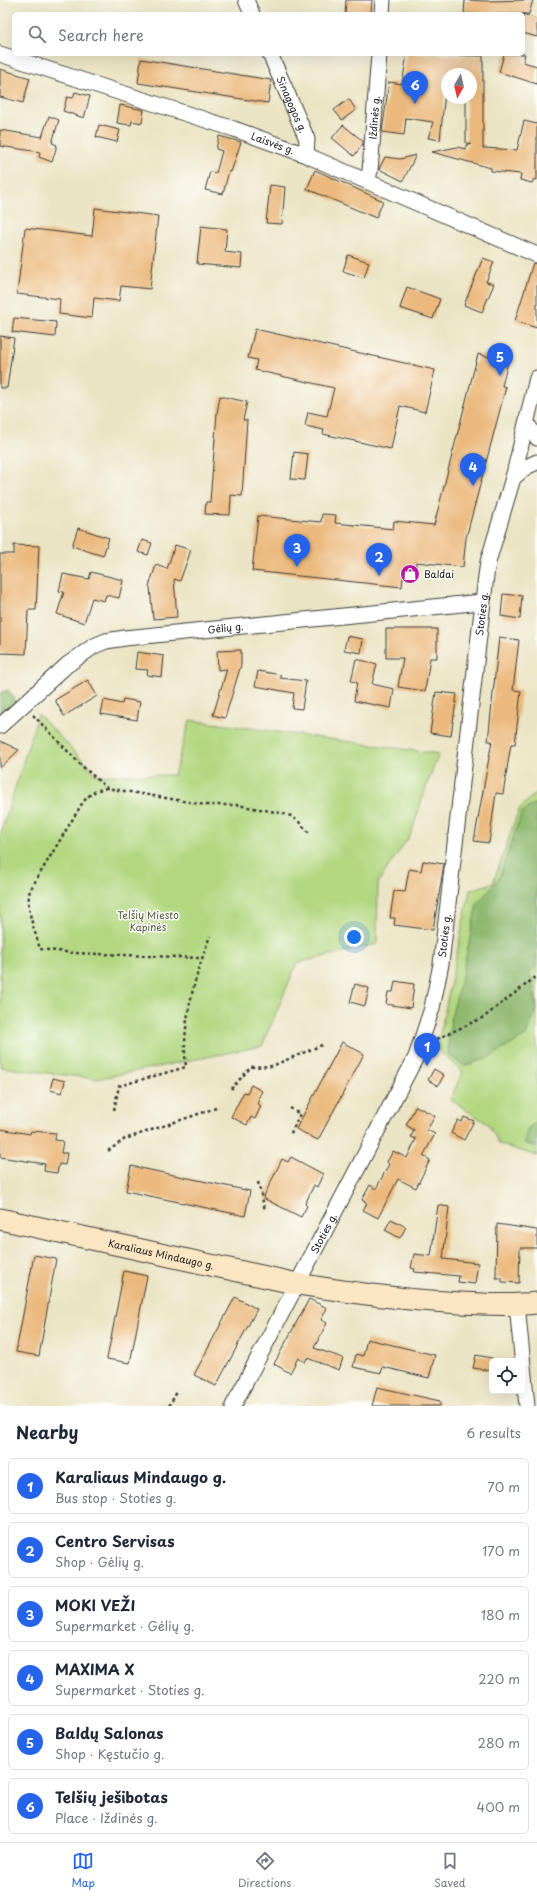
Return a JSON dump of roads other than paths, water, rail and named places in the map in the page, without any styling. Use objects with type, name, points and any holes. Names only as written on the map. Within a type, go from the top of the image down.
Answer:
[{"type":"main road","name":"Karaliaus Mindaugo g.","points":[[0,1219],[298,1284],[404,1299],[527,1304]]},
{"type":"street","points":[[246,0],[251,12]]},
{"type":"street","points":[[382,12],[383,0]]},
{"type":"street","name":"Laisvės g.","points":[[0,54],[234,129],[306,155],[537,255]]},
{"type":"street","name":"Sinagogos g.","points":[[271,56],[307,139],[306,155]]},
{"type":"street","name":"Iždinės g.","points":[[367,181],[370,171],[379,56]]},
{"type":"street","name":"Stoties g.","points":[[233,1406],[416,1057],[432,1008],[441,964],[482,602],[488,562],[513,478],[537,378]]},
{"type":"street","points":[[527,424],[537,438]]},
{"type":"street","points":[[513,478],[526,467],[537,462]]},
{"type":"street","name":"Gėlių g.","points":[[0,726],[67,665],[94,646],[106,641],[482,602]]},
{"type":"street","points":[[526,1406],[527,1304]]},
{"type":"place","name":"Telšių ješibotas","points":[[415,104]]},
{"type":"place","name":"Baldų Salonas","points":[[500,376]]},
{"type":"place","name":"MAXIMA X","points":[[473,486]]},
{"type":"place","name":"MOKI VEŽI","points":[[297,567]]},
{"type":"place","name":"Baldai","points":[[410,574]]},
{"type":"place","name":"Centro Servisas","points":[[379,576]]},
{"type":"place","name":"Karaliaus Mindaugo g.","points":[[427,1066]]},
{"type":"park label","name":"Telšių Miesto Kapinės","points":[[148,920]]}]
